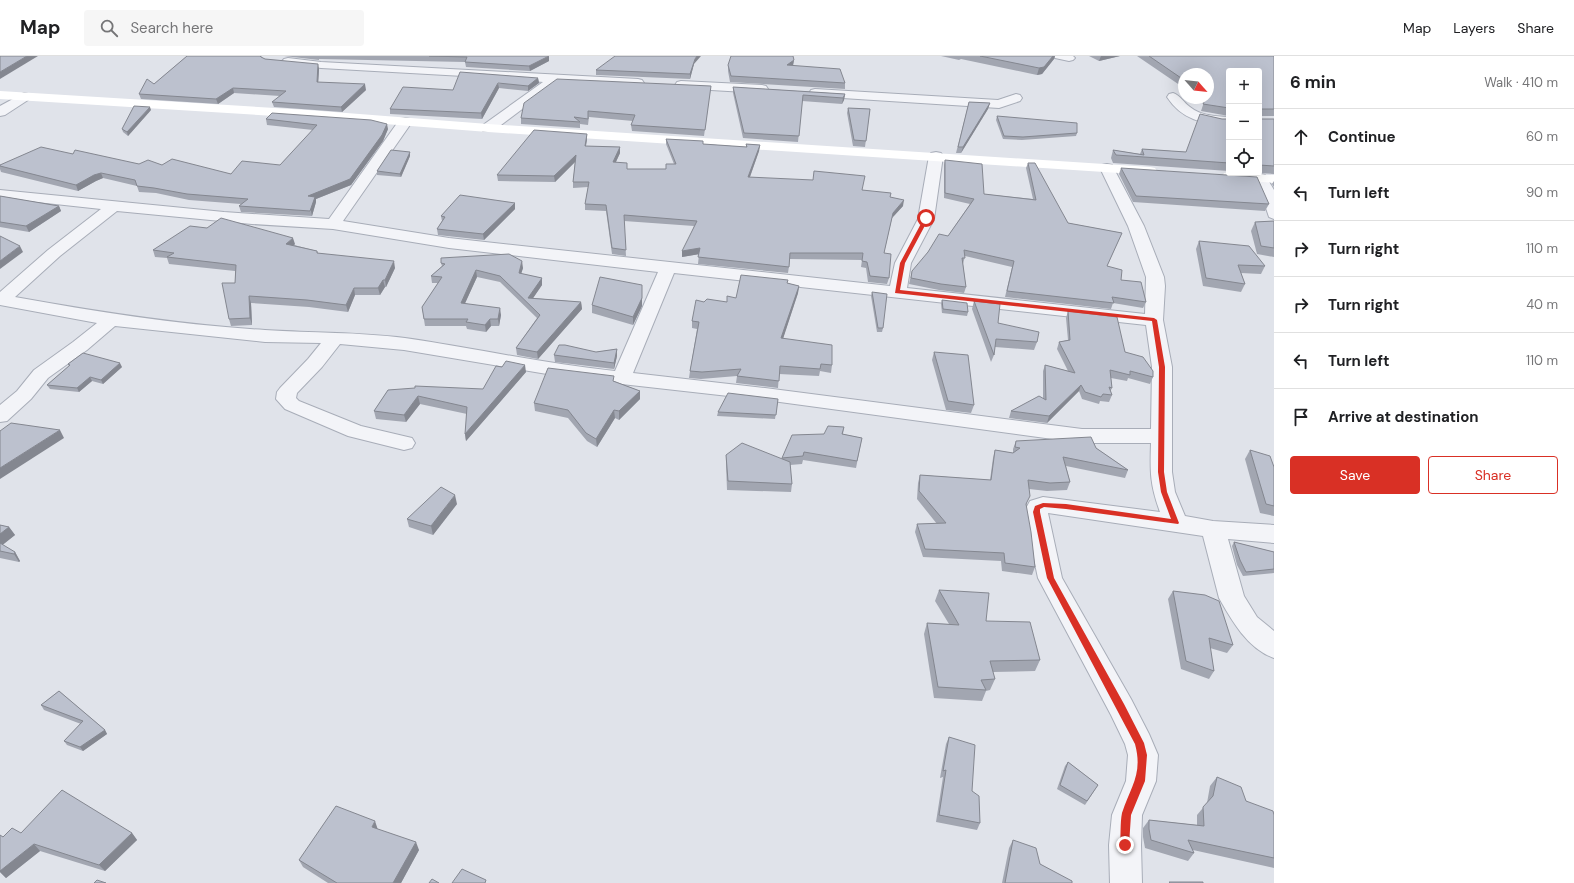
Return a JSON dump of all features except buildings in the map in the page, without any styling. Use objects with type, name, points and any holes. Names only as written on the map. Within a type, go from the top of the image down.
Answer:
[{"type":"street","points":[[278,60],[321,65],[653,84]]},
{"type":"street","points":[[488,128],[554,79]]},
{"type":"street","points":[[669,84],[775,90]]},
{"type":"street","points":[[805,92],[999,104],[1016,98]]},
{"type":"street","points":[[0,95],[1166,172]]},
{"type":"street","points":[[0,112],[24,97]]},
{"type":"street","points":[[1173,97],[1190,115],[1212,120],[1226,120]]},
{"type":"street","points":[[334,224],[405,122]]},
{"type":"street","points":[[897,292],[903,263],[926,218],[936,156]]},
{"type":"street","points":[[1107,168],[1136,226],[1155,277],[1154,320],[1162,367],[1161,472],[1164,492],[1176,523]]},
{"type":"street","points":[[1218,176],[1267,178],[1268,193],[1274,214]]},
{"type":"street","points":[[0,194],[36,196],[114,206],[245,218],[334,224],[449,243],[1154,320]]},
{"type":"street","points":[[1,300],[54,253],[114,206]]},
{"type":"street","points":[[622,377],[668,268]]},
{"type":"street","points":[[1,300],[111,320],[184,328],[265,336],[335,338],[404,344],[577,373],[764,394],[1082,436],[1161,436]]},
{"type":"street","points":[[0,416],[24,395],[42,374],[80,346],[111,320]]},
{"type":"street","points":[[335,338],[315,363],[287,392],[286,399],[292,405],[355,431],[404,442]]},
{"type":"street","points":[[1126,883],[1126,815],[1140,781],[1143,755],[1140,743],[1050,578],[1036,512],[1038,508],[1043,505],[1066,507],[1213,529],[1274,534]]},
{"type":"street","points":[[1213,529],[1232,598],[1248,624],[1274,647]]},
{"type":"route","points":[[926,218],[903,263],[897,292],[1154,320],[1162,367],[1161,472],[1164,492],[1176,523],[1043,505],[1038,508],[1036,512],[1050,578],[1086,640],[1140,743],[1143,762],[1140,781],[1126,815],[1125,845]]}]
